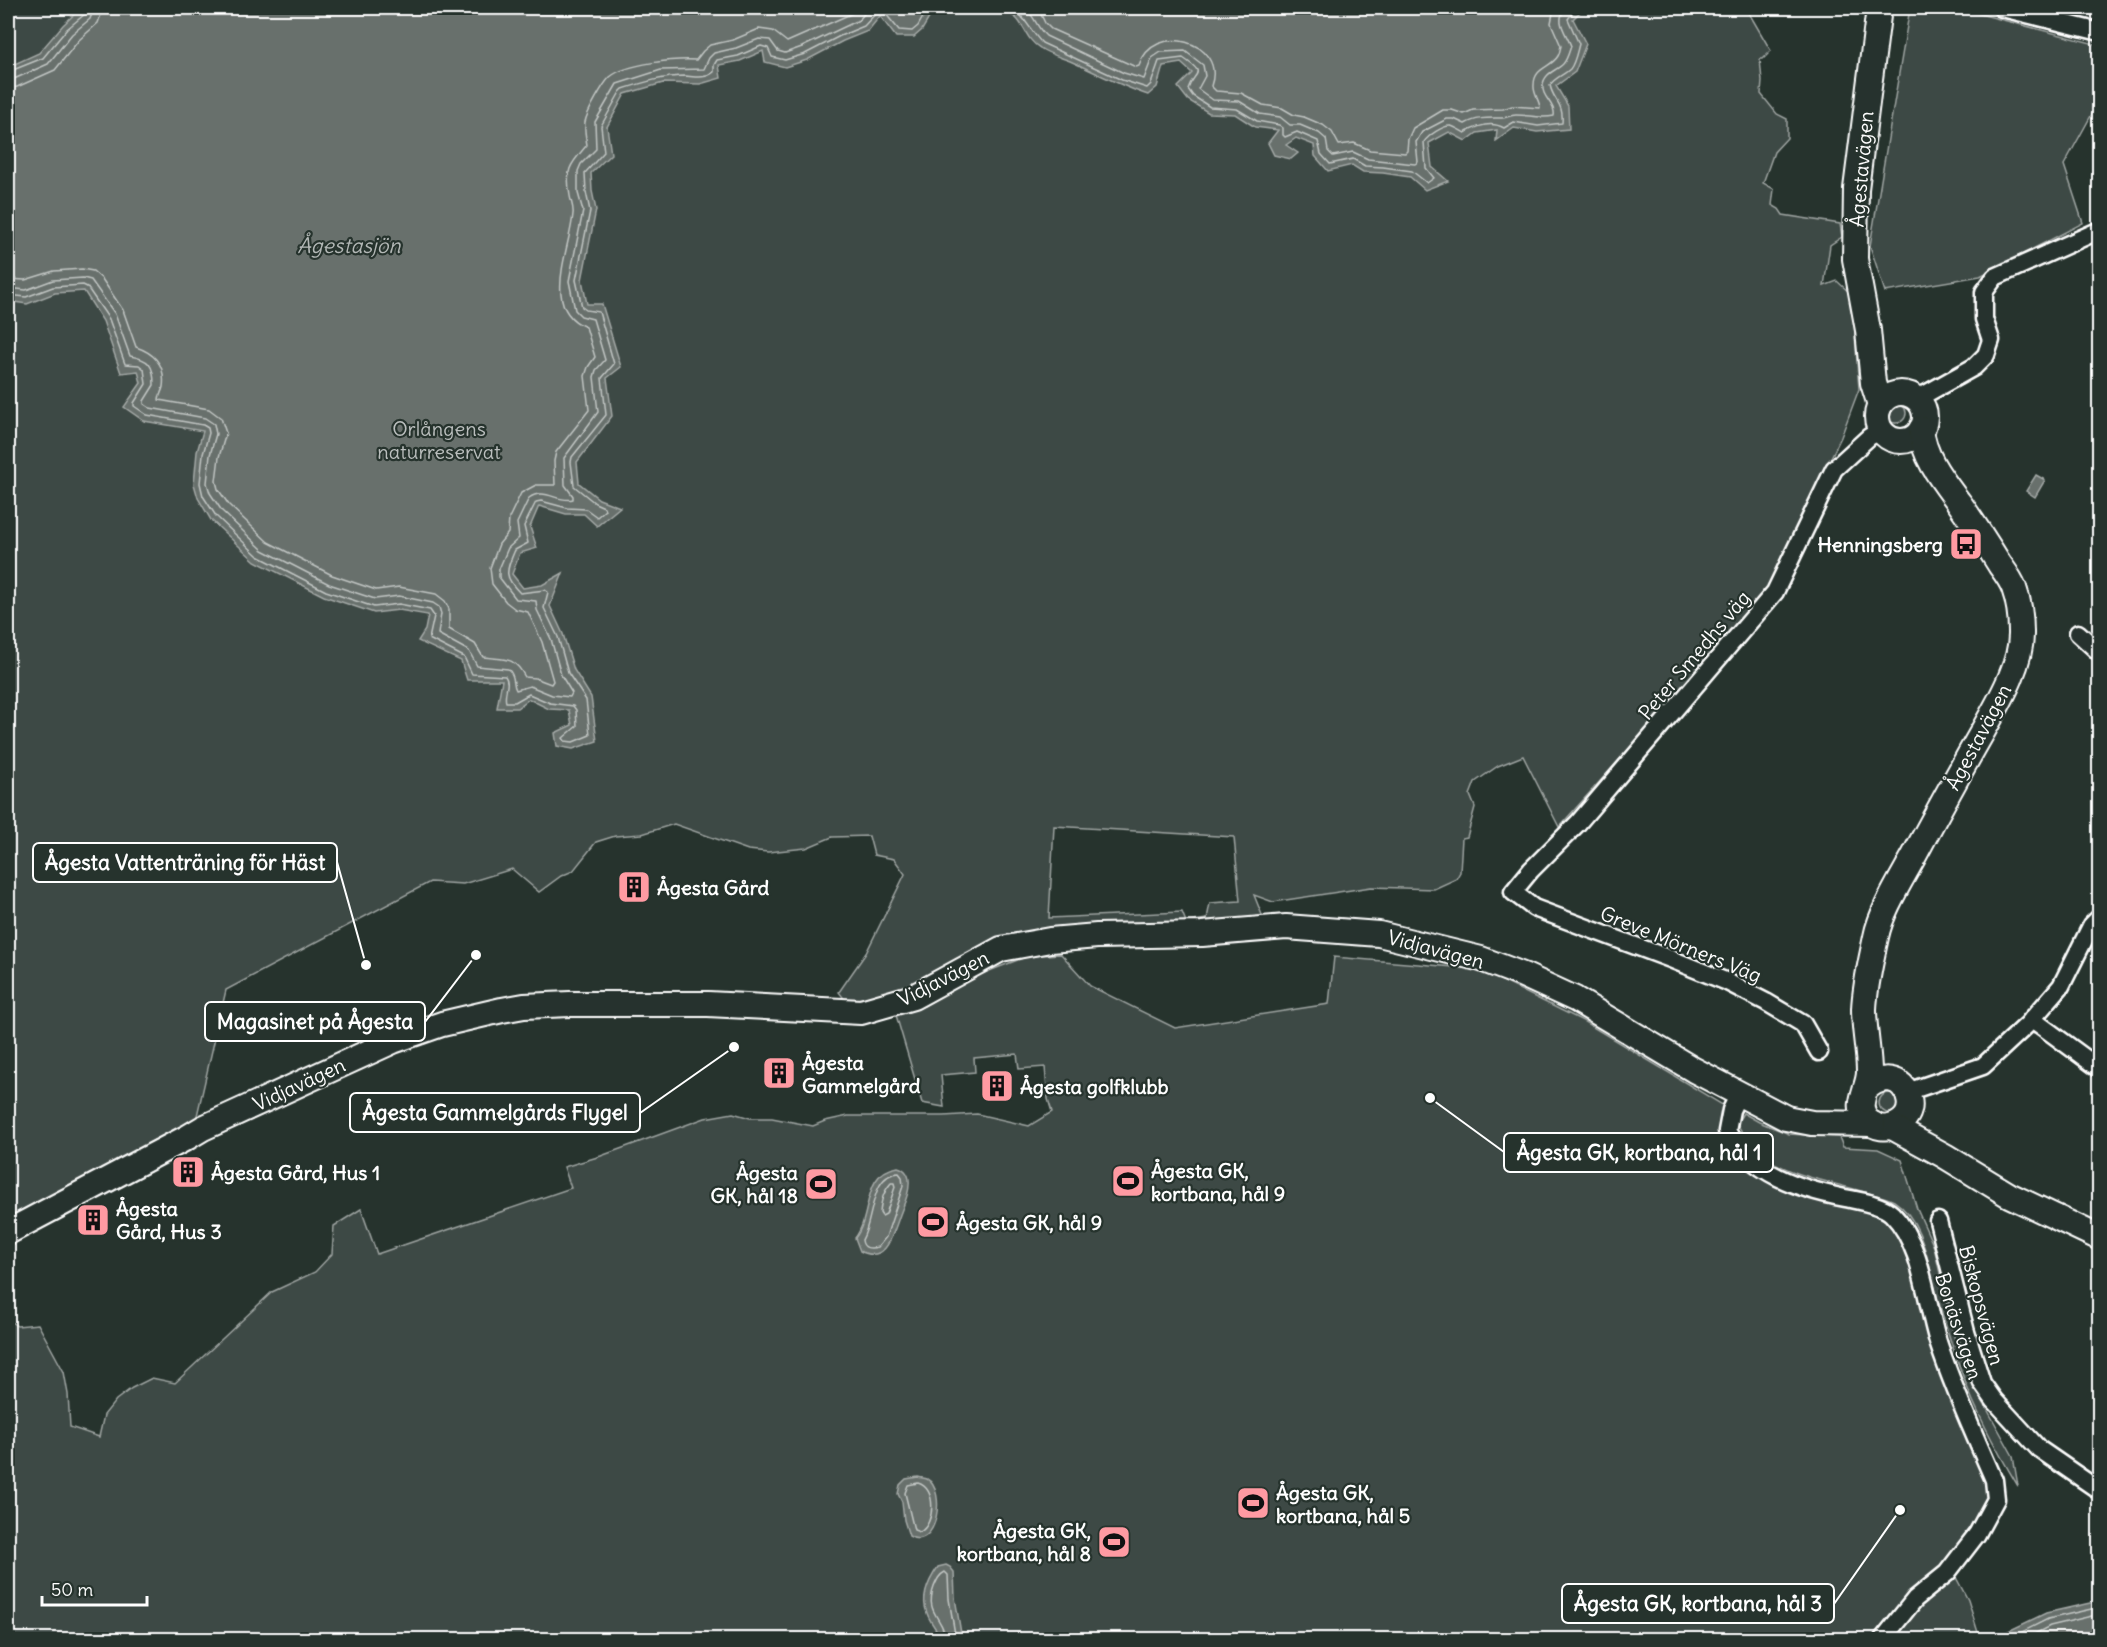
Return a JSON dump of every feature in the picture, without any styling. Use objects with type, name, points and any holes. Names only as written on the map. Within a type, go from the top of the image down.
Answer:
[{"type":"street","name":"Ågestavägen","points":[[1879,8],[1856,189],[1855,259],[1868,330],[1873,383],[1880,405]]},
{"type":"street","points":[[2002,8],[2100,33]]},
{"type":"street","points":[[1915,399],[1974,367],[1986,355],[1991,340],[1984,319],[1984,292],[1995,277],[2100,230]]},
{"type":"street","name":"Ågestavägen","points":[[1868,330],[1891,374],[1915,399]]},
{"type":"street","points":[[1897,393],[1915,399],[1925,415],[1912,435],[1891,438],[1881,430],[1878,421],[1880,405],[1889,396],[1897,393]]},
{"type":"street","name":"Peter Smedhs väg","points":[[1513,892],[1531,870],[1578,823],[1774,592],[1834,470],[1869,437],[1881,430]]},
{"type":"street","name":"Ågestavägen","points":[[1863,1096],[1869,1073],[1864,1007],[1878,928],[1910,863],[1998,703],[2018,656],[2021,636],[2020,615],[2013,586],[1983,537],[1937,475],[1909,453],[1912,435]]},
{"type":"street","points":[[2078,633],[2100,653]]},
{"type":"street","name":"Greve Mörners Väg","points":[[1513,892],[1534,908],[1725,981],[1766,1002],[1803,1024],[1819,1052]]},
{"type":"street","points":[[1905,1092],[1983,1066],[2032,1019],[2061,986],[2091,926],[2100,917]]},
{"type":"street","name":"Vidjavägen","points":[[8,1232],[203,1128],[393,1041],[442,1024],[524,1006],[570,1004],[708,1004],[861,1012],[913,997],[1001,949],[1062,939],[1202,934],[1286,927],[1379,934],[1481,959],[1523,975],[1575,999],[1694,1070],[1786,1118],[1812,1123],[1882,1126]]},
{"type":"street","name":"Ågestavägen","points":[[1864,1007],[1878,1045],[1945,1156]]},
{"type":"street","points":[[2032,1019],[2100,1069]]},
{"type":"street","points":[[1812,1123],[1863,1096],[1872,1083],[1886,1079],[1905,1092],[1908,1115],[1901,1122],[1882,1126]]},
{"type":"street","name":"Bonäsvägen","points":[[1739,1094],[1731,1110],[1726,1131],[1735,1147],[1754,1163],[1775,1176],[1803,1187],[1862,1202],[1890,1212],[1907,1232],[1940,1346],[1994,1480],[1996,1499],[1977,1534],[1947,1573],[1915,1599],[1882,1640]]},
{"type":"street","points":[[1863,1096],[1863,1113],[1882,1126],[1945,1156],[2009,1195],[2100,1238]]},
{"type":"street","name":"Biskopsvägen","points":[[1938,1221],[1966,1332],[1982,1383],[1994,1400],[2039,1449],[2100,1491]]},
{"type":"green space","name":"Orlångens naturreservat","points":[[8,8],[1746,8],[1771,51],[1760,59],[1761,94],[1777,114],[1787,119],[1787,138],[1774,152],[1763,183],[1774,189],[1772,205],[1783,215],[1840,224],[1842,237],[1830,245],[1824,286],[1837,281],[1852,295],[1859,389],[1841,437],[1773,575],[1764,598],[1559,827],[1523,756],[1498,766],[1475,782],[1470,795],[1475,807],[1467,837],[1462,838],[1460,872],[1456,879],[1434,889],[1371,887],[1273,902],[1254,895],[1262,915],[1286,927],[1050,940],[913,997],[846,1001],[839,992],[866,953],[905,874],[894,859],[874,855],[869,836],[832,837],[806,848],[768,852],[748,850],[674,824],[642,834],[615,836],[596,842],[573,871],[561,876],[539,892],[512,869],[463,884],[430,882],[226,990],[196,1120],[8,1218]],"holes":[[[1054,826],[1234,837],[1240,901],[1210,903],[1207,919],[1186,922],[1182,912],[1049,918]]]},
{"type":"green space","points":[[1910,8],[1957,8],[2099,45],[2099,101],[2064,165],[2083,223],[1980,276],[1885,292],[1870,246]]},
{"type":"green space","points":[[1896,403],[1903,406],[1906,413],[1903,420],[1896,423],[1889,420],[1886,413],[1889,406]]},
{"type":"green space","points":[[1061,954],[1090,986],[1175,1028],[1329,1004],[1334,957],[1478,969],[1583,1021],[1731,1110],[1727,1131],[1754,1163],[1862,1201],[1907,1232],[1996,1499],[1951,1568],[1968,1600],[1980,1639],[8,1639],[8,1320],[17,1326],[38,1324],[64,1372],[70,1427],[99,1437],[104,1415],[116,1400],[132,1388],[152,1378],[175,1383],[272,1292],[315,1272],[332,1254],[334,1226],[361,1209],[377,1254],[571,1188],[564,1167],[705,1118],[733,1113],[750,1118],[772,1118],[813,1126],[848,1116],[977,1114],[1029,1126],[1052,1112],[1048,1099],[1045,1067],[1019,1069],[1017,1054],[974,1058],[975,1072],[941,1075],[944,1107],[922,1103],[896,1015],[924,1006],[971,978],[1028,956]]},
{"type":"green space","points":[[1889,1093],[1896,1096],[1899,1103],[1896,1110],[1889,1113],[1882,1110],[1879,1103],[1882,1096]]},
{"type":"green space","points":[[1743,1113],[1789,1134],[1839,1137],[1843,1147],[1878,1149],[1902,1160],[1917,1209],[1934,1247],[1956,1344],[1972,1382],[2013,1456],[2018,1486],[1975,1405],[1944,1321],[1924,1247],[1913,1221],[1905,1210],[1894,1201],[1881,1196],[1811,1178],[1776,1164],[1761,1154],[1737,1123]]},
{"type":"water","name":"Ågestasjön","points":[[81,8],[935,8],[922,30],[914,37],[896,37],[880,16],[868,31],[807,60],[785,67],[765,62],[763,51],[740,61],[719,65],[721,78],[700,84],[663,83],[625,94],[607,127],[611,154],[591,173],[596,210],[582,280],[587,304],[602,304],[621,367],[607,378],[612,416],[577,462],[579,483],[599,499],[620,507],[597,526],[584,514],[566,514],[539,506],[530,527],[537,548],[520,553],[512,574],[523,588],[542,585],[563,573],[550,606],[563,634],[574,670],[591,697],[597,741],[573,749],[557,746],[555,733],[572,725],[569,710],[549,709],[529,699],[517,708],[497,708],[502,680],[467,680],[461,661],[418,641],[425,630],[428,615],[399,610],[374,613],[324,596],[255,561],[211,520],[198,498],[194,484],[197,452],[203,431],[144,421],[124,407],[141,383],[138,371],[121,373],[103,321],[84,291],[55,293],[27,304],[8,301],[8,67],[39,53]]},
{"type":"water","points":[[999,8],[1584,8],[1573,19],[1586,44],[1575,72],[1556,86],[1568,106],[1569,129],[1537,132],[1514,128],[1496,141],[1497,130],[1477,133],[1466,141],[1449,132],[1429,143],[1432,167],[1448,181],[1425,190],[1410,177],[1363,172],[1352,165],[1328,171],[1315,156],[1314,145],[1296,138],[1286,145],[1298,153],[1291,159],[1274,155],[1268,143],[1278,130],[1255,127],[1235,114],[1209,113],[1188,100],[1178,87],[1192,73],[1181,63],[1163,66],[1157,87],[1148,95],[1043,50],[1029,38],[1015,17],[1001,13]]},
{"type":"water","points":[[2036,475],[2045,480],[2035,497],[2026,491]]},
{"type":"water","points":[[898,1167],[907,1173],[909,1188],[892,1237],[883,1250],[877,1254],[860,1251],[855,1238],[864,1218],[873,1186],[878,1177]]},
{"type":"water","points":[[918,1477],[927,1479],[933,1485],[937,1495],[936,1518],[932,1528],[919,1539],[909,1536],[902,1502],[898,1494],[900,1485],[906,1479]]},
{"type":"water","points":[[946,1565],[954,1572],[955,1598],[962,1639],[941,1639],[925,1607],[926,1589],[932,1577],[938,1567]]},
{"type":"water","points":[[2099,1601],[2099,1639],[1992,1639],[2046,1613]]},
{"type":"place","name":"Henningsberg","points":[[1966,544]]},
{"type":"place","name":"Ågesta Gård","points":[[634,887]]},
{"type":"place","name":"Magasinet på Ågesta","points":[[476,955]]},
{"type":"place","name":"Ågesta Vattenträning för Häst","points":[[366,965]]},
{"type":"place","name":"Ågesta Gammelgårds Flygel","points":[[734,1047]]},
{"type":"place","name":"Ågesta Gammelgård","points":[[779,1073]]},
{"type":"place","name":"Ågesta golfklubb","points":[[997,1086]]},
{"type":"place","name":"Ågesta GK, kortbana, hål 1","points":[[1430,1098]]},
{"type":"place","name":"Ågesta Gård, Hus 1","points":[[188,1172]]},
{"type":"place","name":"Ågesta GK, kortbana, hål 9","points":[[1128,1181]]},
{"type":"place","name":"Ågesta GK, hål 18","points":[[821,1184]]},
{"type":"place","name":"Ågesta Gård, Hus 3","points":[[93,1220]]},
{"type":"place","name":"Ågesta GK, hål 9","points":[[933,1222]]},
{"type":"place","name":"Ågesta GK, kortbana, hål 5","points":[[1253,1503]]},
{"type":"place","name":"Ågesta GK, kortbana, hål 3","points":[[1900,1510]]},
{"type":"place","name":"Ågesta GK, kortbana, hål 8","points":[[1114,1542]]}]
